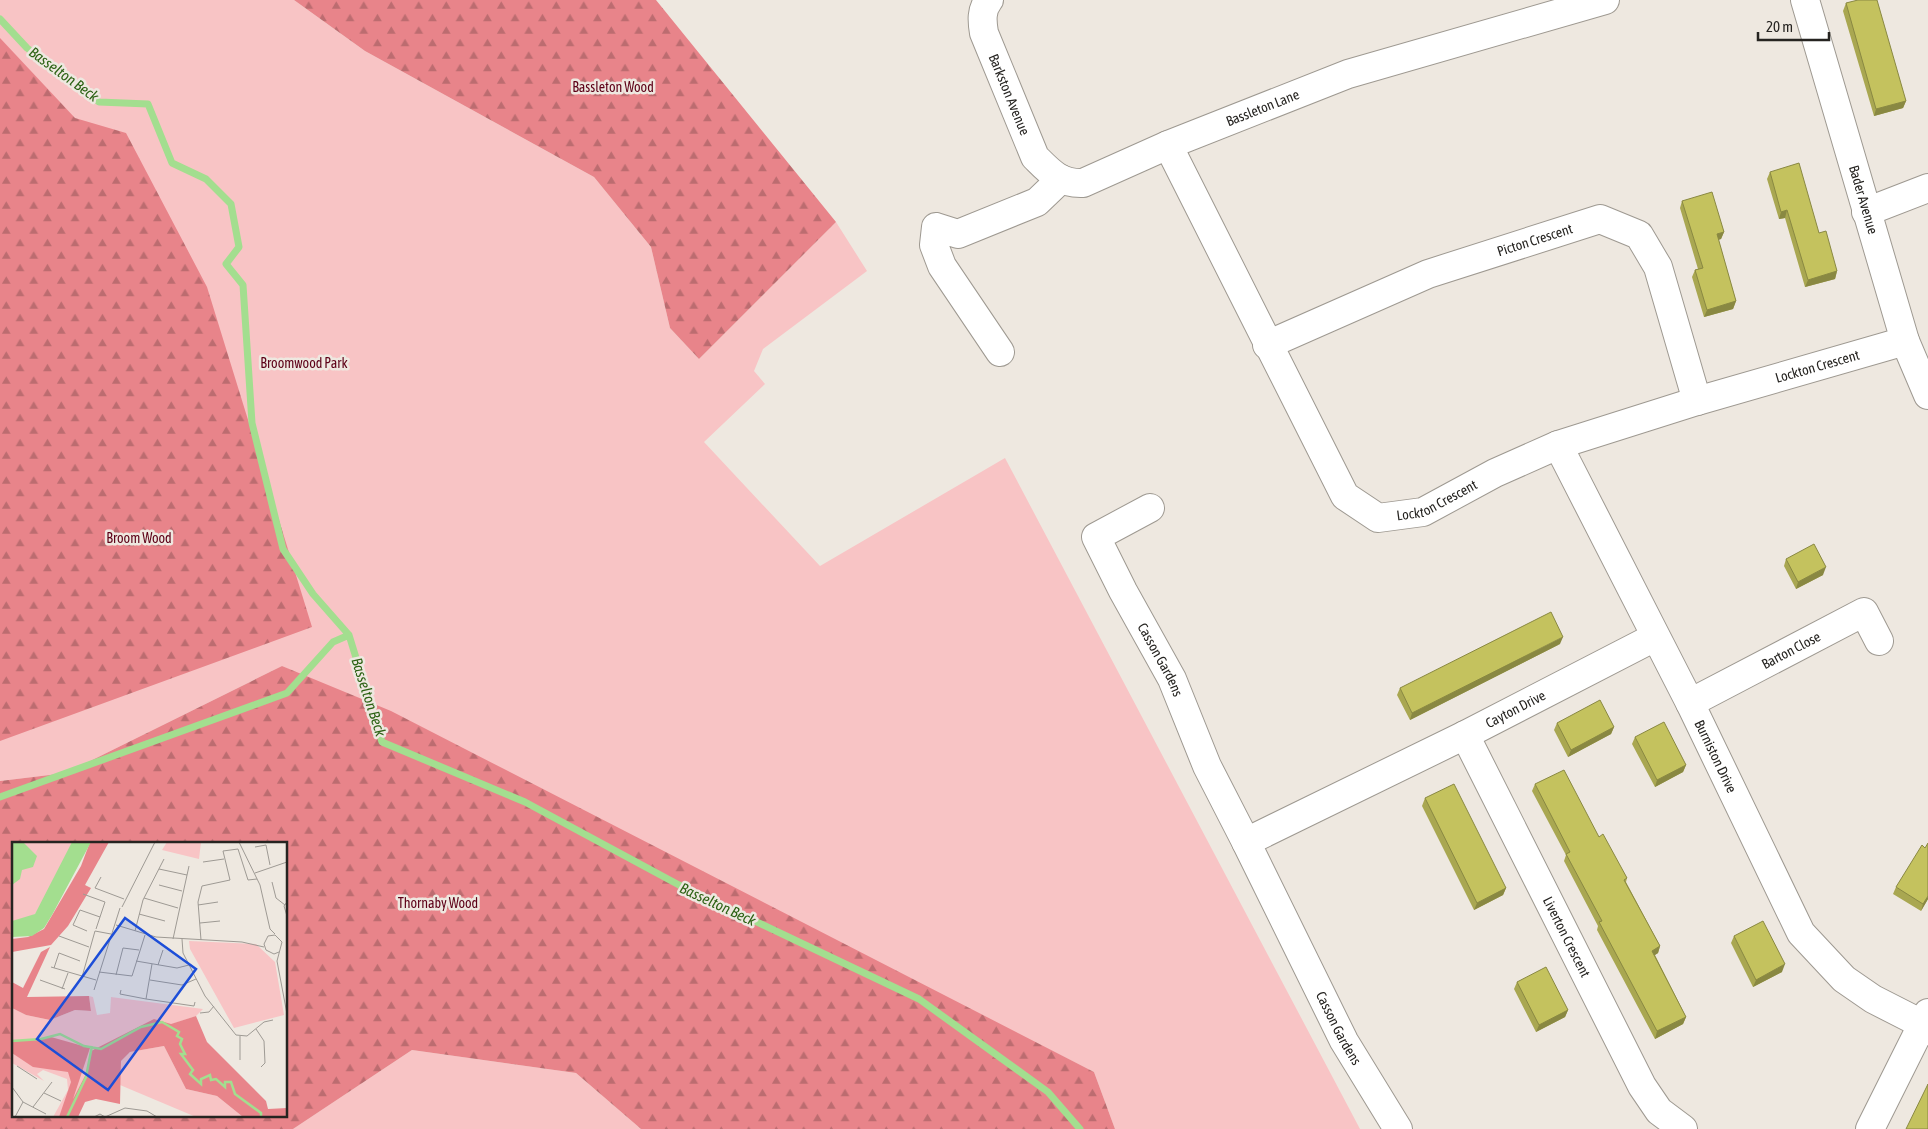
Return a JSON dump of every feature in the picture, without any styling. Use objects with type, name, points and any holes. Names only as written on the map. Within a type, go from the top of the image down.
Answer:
[{"type":"street","name":"Bassleton Lane","points":[[1061,179],[1070,183],[1083,183],[1168,145],[1348,74],[1605,0]]},
{"type":"street","name":"Bader Avenue","points":[[1805,0],[1905,341],[1928,395]]},
{"type":"street","name":"Barkston Avenue","points":[[985,2],[982,18],[984,33],[1035,157],[1061,179]]},
{"type":"street","name":"Lockton Crescent","points":[[1168,145],[1344,496],[1378,518],[1423,512],[1495,473],[1558,445],[1698,401],[1905,341]]},
{"type":"street","points":[[1000,352],[942,266],[934,245],[936,227],[958,234],[1037,202],[1061,179]]},
{"type":"street","points":[[1866,212],[1928,188]]},
{"type":"street","name":"Picton Crescent","points":[[1267,344],[1428,274],[1600,219],[1639,235],[1658,268],[1698,401]]},
{"type":"street","name":"Burniston Drive","points":[[1558,445],[1690,703],[1801,933],[1844,979],[1873,999],[1925,1018]]},
{"type":"street","name":"Casson Gardens","points":[[1150,508],[1096,537],[1123,591],[1172,679],[1207,766],[1344,1041],[1398,1129]]},
{"type":"street","name":"Barton Close","points":[[1690,703],[1864,612],[1879,641]]},
{"type":"street","name":"Cayton Drive","points":[[1246,842],[1465,735],[1655,637]]},
{"type":"street","name":"Liverton Crescent","points":[[1465,735],[1642,1086],[1659,1111],[1683,1129]]},
{"type":"street","points":[[1870,1129],[1925,1018]]},
{"type":"green space","name":"Broomwood Park","points":[[0,0],[294,0],[365,51],[594,177],[651,247],[670,328],[699,359],[836,222],[867,271],[763,349],[754,371],[765,384],[704,442],[820,566],[1005,458],[1360,1129],[1115,1129],[1094,1072],[282,666],[66,773],[0,781]]},
{"type":"green space","name":"Bassleton Wood","points":[[294,0],[656,0],[836,222],[699,359],[670,328],[651,247],[594,177],[365,51]]},
{"type":"green space","name":"Broom Wood","points":[[0,38],[75,118],[126,133],[207,287],[312,627],[0,741]]},
{"type":"green space","name":"Thornaby Wood","points":[[282,666],[391,711],[1094,1072],[1115,1129],[641,1129],[576,1073],[412,1050],[293,1129],[0,1129],[0,781],[66,773]]},
{"type":"green space","points":[[412,1050],[576,1073],[641,1129],[293,1129]]},
{"type":"building","points":[[1858,0],[1877,0],[1906,101],[1876,109],[1846,3]]},
{"type":"building","points":[[1799,163],[1819,233],[1826,231],[1837,271],[1808,280],[1787,210],[1781,212],[1770,172]]},
{"type":"building","points":[[1712,192],[1724,232],[1717,234],[1736,301],[1707,310],[1695,270],[1703,268],[1682,201]]},
{"type":"building","points":[[1814,544],[1826,567],[1798,582],[1786,559]]},
{"type":"building","points":[[1551,612],[1563,637],[1412,713],[1400,688]]},
{"type":"building","points":[[1600,700],[1614,727],[1571,750],[1557,723]]},
{"type":"building","points":[[1664,722],[1686,765],[1657,780],[1635,737]]},
{"type":"building","points":[[1564,770],[1599,837],[1603,834],[1627,878],[1624,880],[1660,946],[1652,951],[1686,1017],[1657,1031],[1599,922],[1602,921],[1566,854],[1570,852],[1535,784]]},
{"type":"building","points":[[1454,784],[1506,888],[1477,903],[1425,798]]},
{"type":"building","points":[[1928,843],[1928,896],[1923,904],[1896,887],[1922,845],[1925,848]]},
{"type":"building","points":[[1763,921],[1785,964],[1756,980],[1734,936]]},
{"type":"building","points":[[1546,967],[1568,1010],[1539,1025],[1517,982]]},
{"type":"building","points":[[1928,1084],[1928,1129],[1906,1129]]},
{"type":"waterway","name":"Basselton Beck","points":[[0,19],[27,48],[99,102],[148,104],[172,163],[206,179],[231,204],[239,247],[226,264],[243,285],[252,423],[283,549],[313,594],[349,635],[382,742],[525,802],[679,885],[919,999],[1048,1092],[1080,1129]]},
{"type":"waterway","points":[[0,797],[287,693],[333,642],[349,635]]}]
